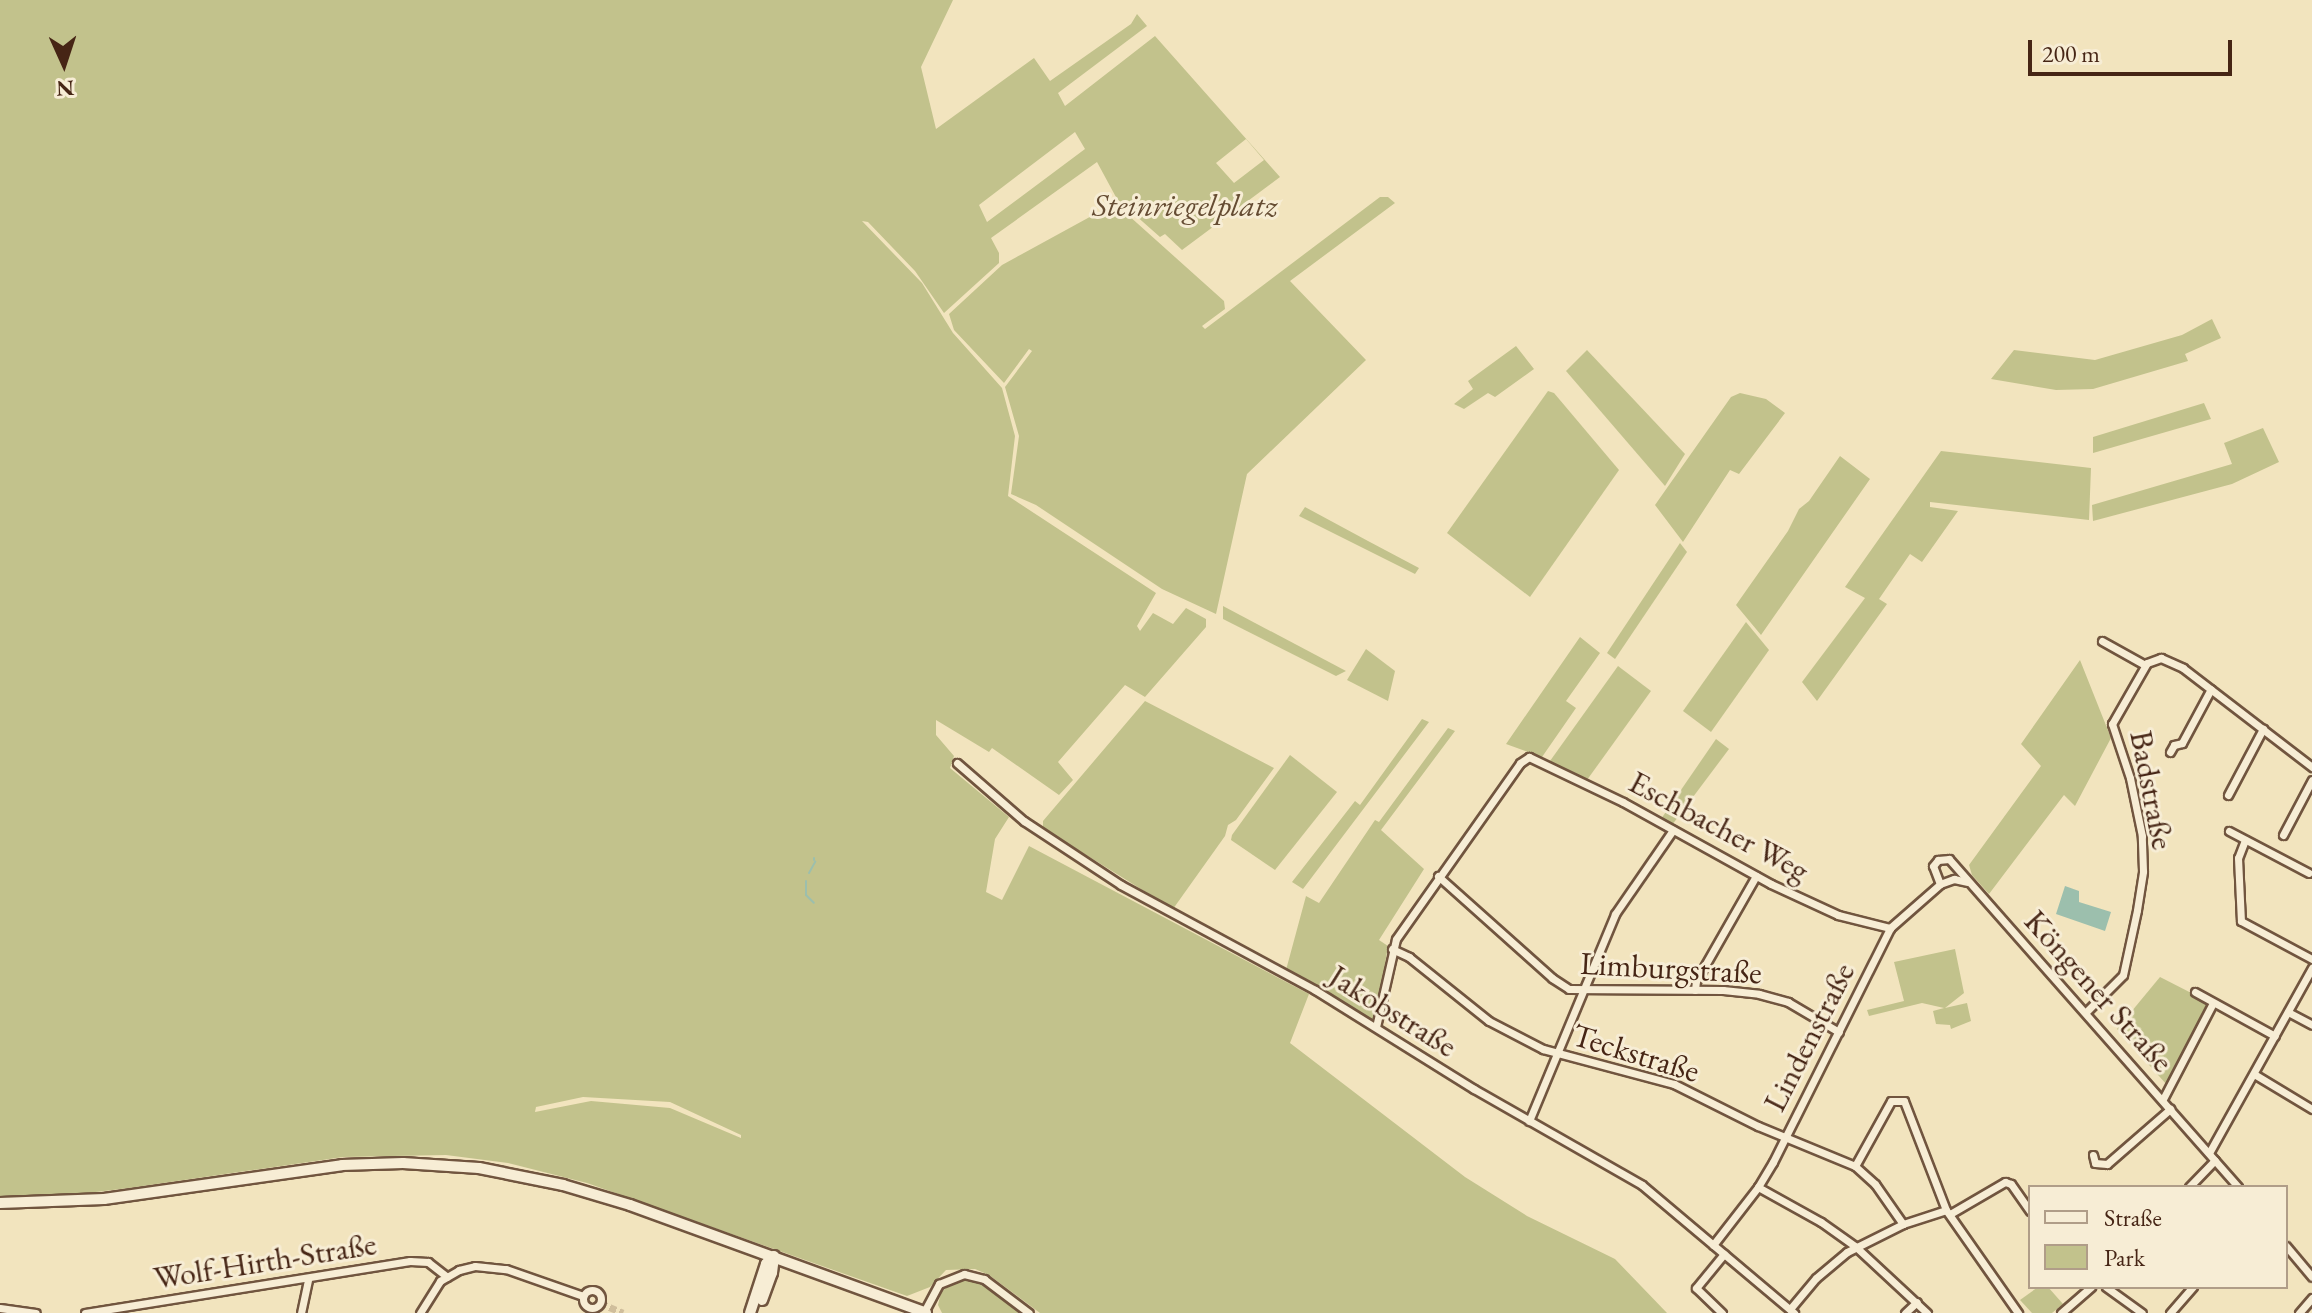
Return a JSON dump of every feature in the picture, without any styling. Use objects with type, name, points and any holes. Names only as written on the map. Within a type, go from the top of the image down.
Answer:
[{"type":"main road","points":[[0,1203],[104,1199],[311,1168],[430,1164],[479,1168],[563,1185],[774,1256],[925,1313]]},
{"type":"main road","points":[[742,1245],[758,1261],[766,1278],[757,1313]]},
{"type":"main road","points":[[750,1313],[774,1256]]},
{"type":"main road","points":[[766,1278],[782,1267],[797,1265]]},
{"type":"street","points":[[2102,641],[2145,665],[2158,658],[2183,668],[2312,767]]},
{"type":"street","name":"Badstraße","points":[[2086,1012],[2123,975],[2140,896],[2144,860],[2141,827],[2130,778],[2112,724],[2145,665]]},
{"type":"street","points":[[2170,752],[2174,745],[2182,743],[2211,689]]},
{"type":"street","points":[[2228,795],[2263,729]]},
{"type":"street","name":"Eschbacher Weg","points":[[1438,876],[1520,763],[1529,757],[1756,876],[1838,915],[1890,928]]},
{"type":"street","name":"Jakobstraße","points":[[957,763],[1024,821],[1121,885],[1376,1027],[1529,1121],[1648,1189],[1792,1311]]},
{"type":"street","points":[[2283,835],[2312,780]]},
{"type":"street","points":[[1529,1121],[1615,914],[1673,830]]},
{"type":"street","points":[[2229,831],[2309,873]]},
{"type":"street","points":[[2245,840],[2237,862],[2241,921],[2312,959]]},
{"type":"street","name":"Köngener Straße","points":[[1940,884],[1933,866],[1943,858],[1955,864],[2236,1185]]},
{"type":"street","points":[[1376,1027],[1392,949],[1438,876]]},
{"type":"street","name":"Limburgstraße","points":[[1438,876],[1552,978],[1569,989],[1750,992],[1780,999],[1839,1032]]},
{"type":"street","points":[[1695,990],[1696,981],[1756,876]]},
{"type":"street","points":[[1940,884],[1954,879],[1969,883]]},
{"type":"street","name":"Lindenstraße","points":[[1713,1245],[1758,1187],[1890,928],[1940,884]]},
{"type":"street","name":"Teckstraße","points":[[1392,949],[1409,957],[1489,1021],[1556,1054],[1678,1085],[1785,1138],[1855,1166],[1875,1184],[1903,1224]]},
{"type":"street","points":[[2190,1185],[2212,1156],[2312,968]]},
{"type":"street","points":[[2195,992],[2275,1036]]},
{"type":"street","points":[[2163,1099],[2213,1003]]},
{"type":"street","points":[[2288,1012],[2312,1025]]},
{"type":"street","points":[[2254,1074],[2312,1109]]},
{"type":"street","points":[[1855,1166],[1891,1101],[1902,1100],[1910,1111],[1948,1212],[2018,1313]]},
{"type":"street","points":[[2093,1155],[2096,1164],[2109,1162],[2170,1109]]},
{"type":"street","points":[[1792,1311],[1816,1278],[1856,1247],[1903,1224],[1948,1212],[2003,1183],[2011,1184],[2028,1208]]},
{"type":"street","points":[[1758,1187],[1821,1222],[1856,1247],[1927,1313]]},
{"type":"street","points":[[2288,1248],[2312,1277]]},
{"type":"street","points":[[1722,1313],[1696,1288],[1724,1254]]},
{"type":"street","name":"Wolf-Hirth-Straße","points":[[85,1313],[413,1261],[430,1263],[447,1277]]},
{"type":"street","points":[[420,1313],[434,1289],[464,1268],[492,1266],[583,1296]]},
{"type":"street","points":[[925,1313],[939,1284],[964,1274],[984,1279],[1029,1313]]},
{"type":"street","points":[[301,1313],[308,1279]]},
{"type":"street","points":[[2061,1313],[2089,1289]]},
{"type":"street","points":[[2109,1289],[2142,1313]]},
{"type":"street","points":[[2170,1313],[2191,1289]]},
{"type":"street","points":[[2299,1313],[2312,1298]]},
{"type":"street","points":[[1905,1313],[1917,1302]]},
{"type":"street","points":[[0,1308],[36,1313]]},
{"type":"green space","name":"Steinriegelplatz","points":[[0,0],[953,0],[921,67],[936,129],[1034,58],[1050,81],[1131,24],[1137,14],[1147,26],[1058,93],[1065,106],[1155,36],[1280,177],[1182,250],[1165,234],[1160,237],[1117,199],[1097,162],[991,238],[999,253],[999,263],[944,313],[915,271],[868,222],[862,221],[922,283],[953,333],[1002,388],[1015,436],[1008,496],[1156,593],[1137,626],[1140,631],[1153,613],[1173,624],[1186,608],[1206,619],[1206,627],[1145,697],[1125,685],[1058,762],[1073,780],[1059,795],[992,748],[989,752],[936,720],[936,735],[954,756],[950,768],[1009,817],[995,839],[986,892],[1002,900],[1029,846],[1309,994],[1290,1043],[1465,1177],[1527,1216],[1615,1259],[1667,1313],[1040,1313],[989,1275],[975,1269],[946,1270],[930,1287],[907,1296],[587,1183],[508,1163],[446,1155],[343,1157],[79,1194],[0,1196]],"holes":[[[1075,132],[1085,149],[987,222],[979,205]],[[1246,139],[1264,160],[1234,183],[1216,163]],[[583,1097],[670,1102],[741,1135],[741,1138],[670,1108],[591,1101],[535,1112],[536,1107]]]},
{"type":"green space","points":[[1380,197],[1388,197],[1395,203],[1290,281],[1366,360],[1247,474],[1216,614],[1162,589],[1036,505],[1011,494],[1019,436],[1005,387],[1032,351],[1029,349],[1004,383],[954,330],[949,314],[1002,265],[1108,207],[1118,206],[1224,301],[1225,309],[1202,326],[1205,329]]},
{"type":"green space","points":[[2212,319],[2221,338],[2185,354],[2188,361],[2093,389],[2056,390],[1991,379],[2014,350],[2095,360],[2182,335]]},
{"type":"green space","points":[[1516,346],[1534,369],[1495,397],[1488,393],[1464,409],[1454,404],[1473,389],[1468,381]]},
{"type":"green space","points":[[1587,350],[1685,454],[1665,486],[1566,371]]},
{"type":"green space","points":[[1548,391],[1554,393],[1619,470],[1530,597],[1447,533]]},
{"type":"green space","points":[[1740,393],[1766,399],[1785,413],[1739,474],[1730,470],[1683,542],[1655,505],[1731,397]]},
{"type":"green space","points":[[2204,403],[2211,419],[2093,453],[2093,437]]},
{"type":"green space","points":[[2263,428],[2279,462],[2232,484],[2093,521],[2092,505],[2232,464],[2224,443]]},
{"type":"green space","points":[[1941,451],[2091,468],[2089,520],[1930,502],[1930,507],[1958,511],[1922,562],[1910,554],[1879,599],[1887,604],[1817,701],[1802,682],[1865,598],[1845,587]]},
{"type":"green space","points":[[1840,456],[1870,479],[1761,635],[1736,605],[1788,531],[1799,509],[1809,501]]},
{"type":"green space","points":[[1305,507],[1419,568],[1415,574],[1299,516]]},
{"type":"green space","points":[[1680,543],[1687,552],[1615,659],[1607,653]]},
{"type":"green space","points":[[1223,606],[1346,671],[1336,676],[1223,619]]},
{"type":"green space","points":[[1746,622],[1769,650],[1711,732],[1683,711]]},
{"type":"green space","points":[[1580,637],[1600,653],[1566,701],[1576,708],[1542,757],[1506,744]]},
{"type":"green space","points":[[1366,649],[1395,671],[1388,701],[1347,680]]},
{"type":"green space","points":[[2080,660],[2111,738],[2075,806],[2064,795],[1989,894],[1972,875],[1969,865],[2041,766],[2021,744]]},
{"type":"green space","points":[[1618,666],[1651,691],[1587,780],[1550,761]]},
{"type":"green space","points":[[1145,701],[1274,768],[1236,820],[1228,825],[1225,836],[1173,909],[1043,828],[1043,821]]},
{"type":"green space","points":[[1422,719],[1429,722],[1303,889],[1292,882],[1355,801],[1360,805]]},
{"type":"green space","points":[[1448,728],[1455,731],[1381,830],[1424,869],[1379,940],[1388,946],[1376,1018],[1370,1020],[1286,970],[1306,896],[1319,903],[1375,820],[1379,822]]},
{"type":"green space","points":[[1716,739],[1729,749],[1672,825],[1661,819]]},
{"type":"green space","points":[[1290,755],[1337,792],[1275,870],[1231,840]]},
{"type":"green space","points":[[1955,949],[1964,993],[1945,1008],[1967,1003],[1971,1021],[1951,1029],[1950,1025],[1936,1024],[1933,1011],[1944,1008],[1922,1003],[1869,1016],[1867,1010],[1904,1001],[1894,962]]},
{"type":"green space","points":[[2160,977],[2205,1000],[2208,1005],[2167,1085],[2117,1029]]},
{"type":"green space","points":[[966,1280],[982,1284],[1021,1313],[942,1313],[938,1305],[941,1292],[954,1282]]},
{"type":"green space","points":[[2035,1289],[2050,1289],[2063,1304],[2052,1313],[2032,1313],[2020,1300]]},
{"type":"shaded area","points":[[2065,886],[2079,891],[2079,902],[2111,912],[2105,931],[2056,914]]},
{"type":"waterway","points":[[809,873],[815,862]]},
{"type":"waterway","points":[[806,881],[806,895],[814,903]]},
{"type":"tunnel","points":[[600,1303],[623,1313]]}]
